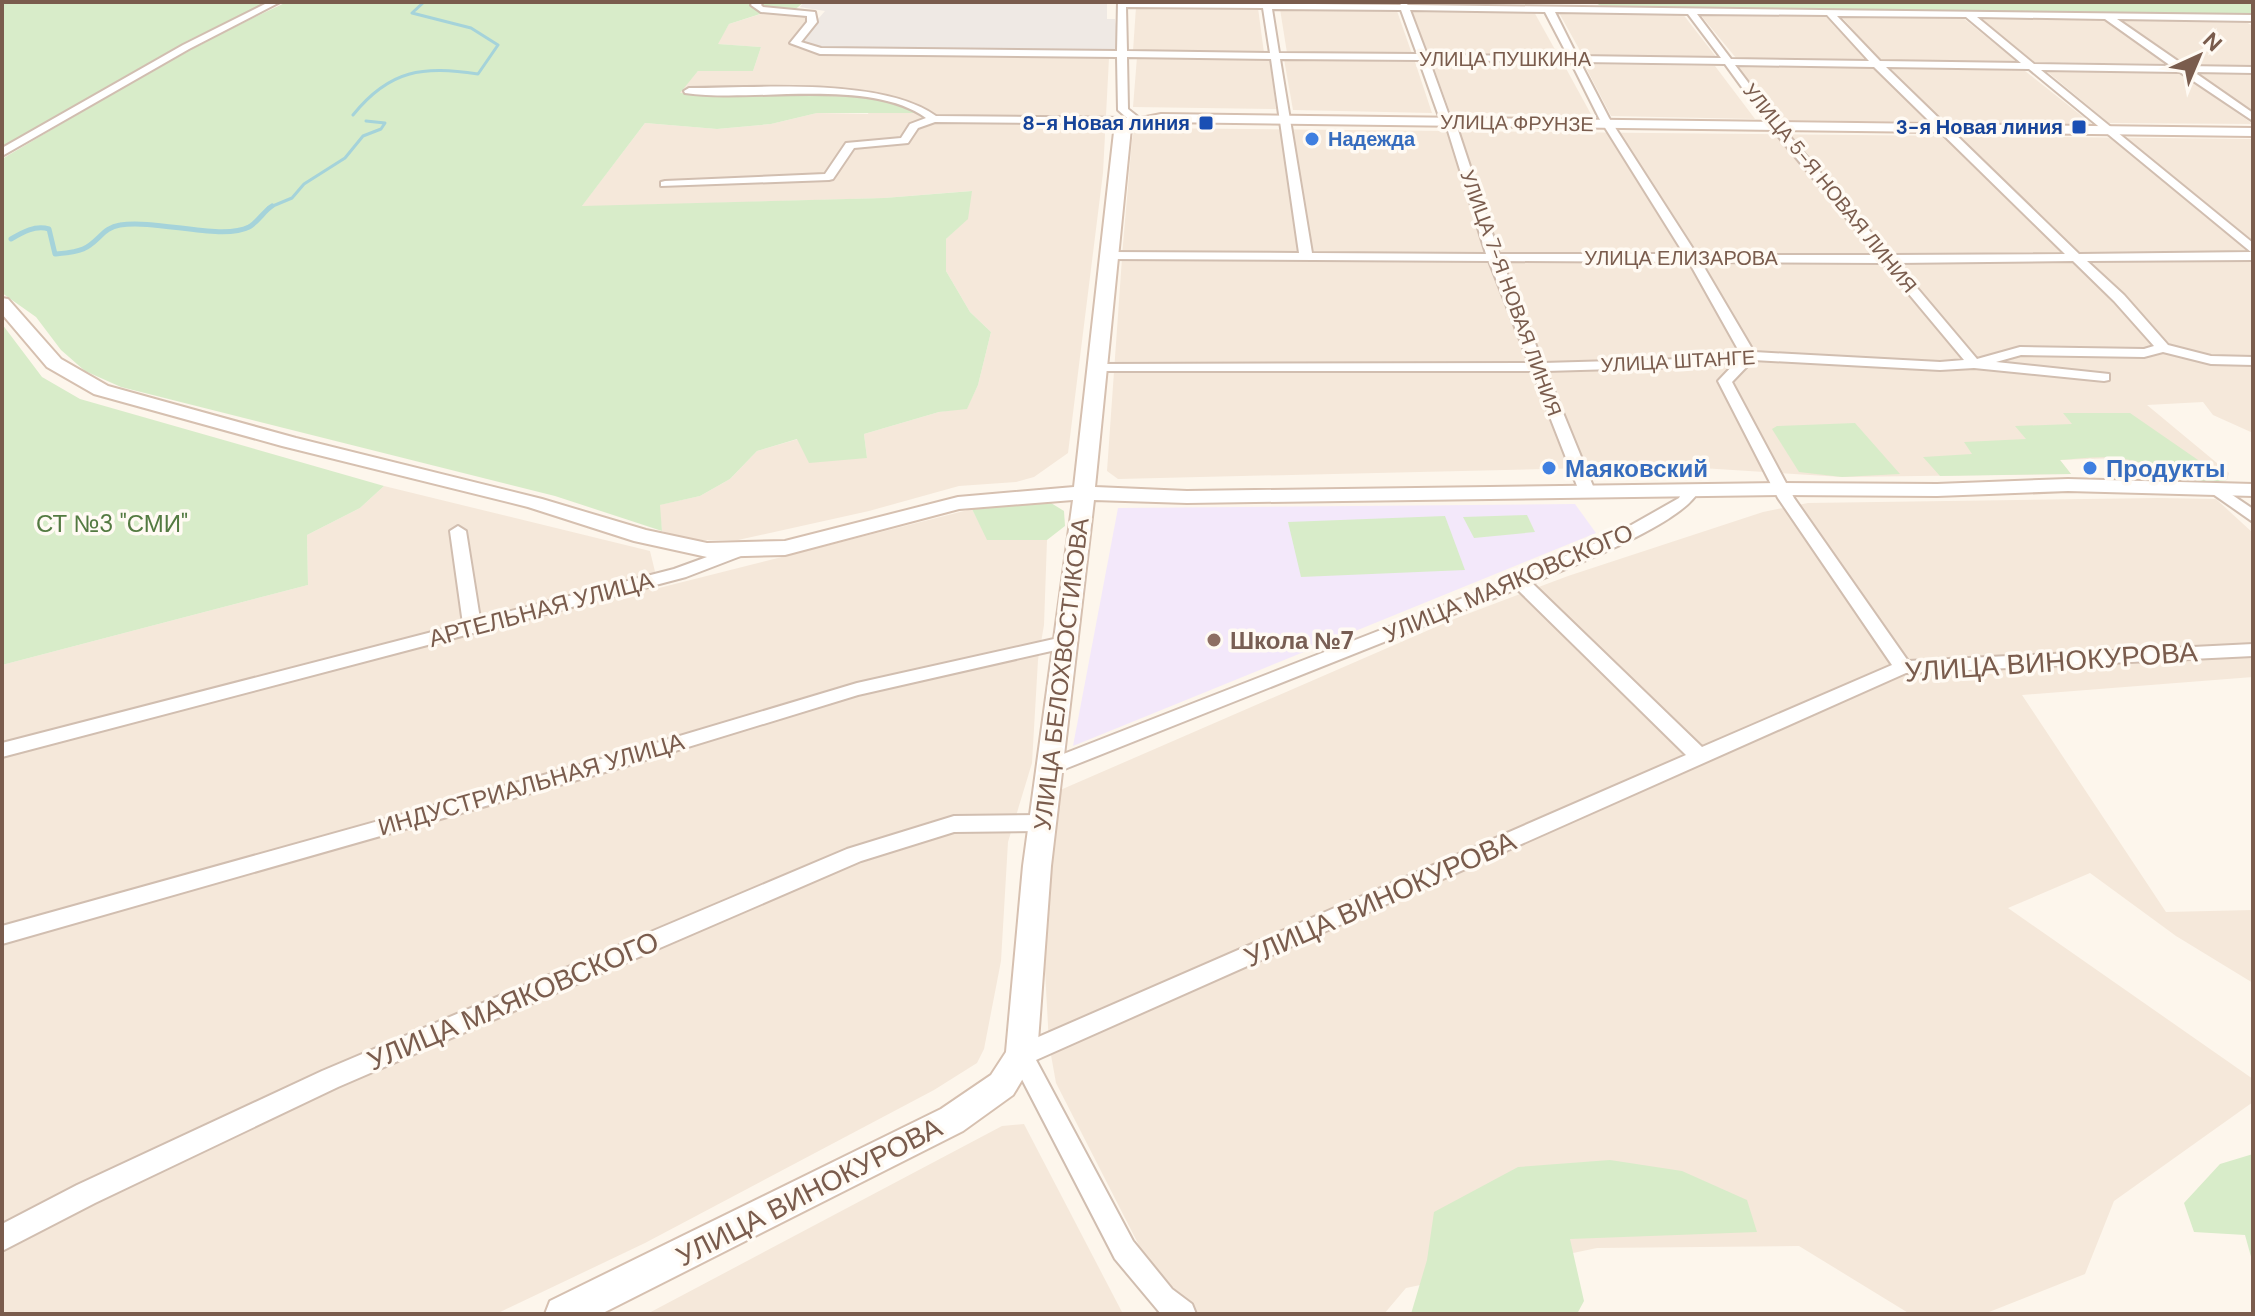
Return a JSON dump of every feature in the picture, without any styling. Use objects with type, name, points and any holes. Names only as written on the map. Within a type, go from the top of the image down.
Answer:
[{"type":"main road","name":"УЛИЦА ФРУНЗЕ","points":[[1138,121],[1161,118],[2253,132]]},
{"type":"main road","name":"УЛИЦА БЕЛОХВОСТИКОВА","points":[[1021,1055],[1043,823],[1084,493],[1121,132],[1126,125],[1138,121]]},
{"type":"main road","points":[[2,303],[54,363],[101,390],[289,442],[535,503],[679,545],[707,550],[740,550]]},
{"type":"main road","name":"УЛИЦА МАЯКОВСКОГО","points":[[1084,493],[1187,497],[1781,489],[1937,490],[2068,485],[2253,490]]},
{"type":"main road","name":"АРТЕЛЬНАЯ УЛИЦА","points":[[740,550],[785,548],[958,503],[1084,493]]},
{"type":"main road","name":"УЛИЦА ВИНОКУРОВА","points":[[563,1314],[952,1120],[1002,1085],[1021,1055]]},
{"type":"street","points":[[2,153],[186,47],[276,2]]},
{"type":"street","name":"УЛИЦА ПУШКИНА","points":[[759,2],[755,5],[761,9],[812,14],[812,22],[795,43],[820,51],[2253,70]]},
{"type":"street","points":[[1138,121],[1123,110],[1121,4],[1404,5],[2253,18]]},
{"type":"street","points":[[1267,4],[1306,257]]},
{"type":"street","name":"УЛИЦА 7-Я НОВАЯ ЛИНИЯ","points":[[1404,5],[1446,122],[1453,130],[1494,258],[1587,491]]},
{"type":"street","points":[[1548,8],[1609,125],[1692,257],[1749,356],[1725,381],[1781,489],[1903,667]]},
{"type":"street","name":"УЛИЦА 5-Я НОВАЯ ЛИНИЯ","points":[[1689,9],[1777,128],[1974,364]]},
{"type":"street","points":[[1830,13],[1877,64],[2119,298],[2163,348]]},
{"type":"street","points":[[1970,16],[2253,249]]},
{"type":"street","points":[[2108,17],[2253,118]]},
{"type":"street","points":[[665,184],[829,177],[850,145],[904,141],[914,126],[934,119],[928,111],[882,96],[689,91]]},
{"type":"street","name":"УЛИЦА ФРУНЗЕ","points":[[934,119],[1138,121]]},
{"type":"street","name":"УЛИЦА ЕЛИЗАРОВА","points":[[1109,256],[1885,259],[2253,256]]},
{"type":"street","name":"УЛИЦА ШТАНГЕ","points":[[1098,368],[1537,367],[1684,363],[1749,356],[1940,366],[1974,364],[2020,351],[2144,353],[2163,348],[2211,360],[2253,361]]},
{"type":"street","points":[[1974,364],[2104,377]]},
{"type":"street","points":[[2216,489],[2253,517]]},
{"type":"street","name":"УЛИЦА МАЯКОВСКОГО","points":[[1050,767],[1520,582],[1618,540],[1685,501],[1690,492]]},
{"type":"street","points":[[458,531],[472,627]]},
{"type":"street","name":"АРТЕЛЬНАЯ УЛИЦА","points":[[2,750],[680,573],[740,550]]},
{"type":"street","points":[[1520,582],[1701,758]]},
{"type":"street","name":"ИНДУСТРИАЛЬНАЯ УЛИЦА","points":[[2,935],[626,759],[857,689],[1063,643]]},
{"type":"street","name":"УЛИЦА ВИНОКУРОВА","points":[[1021,1055],[1903,667],[2253,650]]},
{"type":"street","name":"УЛИЦА МАЯКОВСКОГО","points":[[2,1238],[86,1194],[330,1079],[854,855],[954,824],[1043,823]]},
{"type":"street","points":[[1021,1055],[1124,1250],[1163,1298],[1182,1314]]},
{"type":"shaded area","points":[[804,2],[1107,2],[1107,19],[1115,19],[1119,47],[1114,50],[816,49],[798,42],[825,11],[800,7]]},
{"type":"shaded area","points":[[1136,7],[1258,8],[1264,53],[1133,51]]},
{"type":"shaded area","points":[[1411,8],[1533,10],[1558,55],[1427,53]]},
{"type":"shaded area","points":[[1280,9],[1397,11],[1412,54],[1287,53]]},
{"type":"shaded area","points":[[1558,11],[1682,13],[1717,58],[1583,56]]},
{"type":"shaded area","points":[[767,12],[807,15],[809,18],[792,42],[797,48],[825,53],[1109,58],[1103,173],[1068,453],[1034,477],[1016,482],[959,486],[869,511],[738,540],[687,540],[662,531],[659,505],[700,496],[730,479],[757,451],[798,439],[867,458],[864,434],[939,412],[967,408],[978,385],[991,332],[970,312],[946,271],[946,239],[967,219],[971,191],[884,198],[581,207],[645,123],[717,129],[771,124],[817,113],[868,114],[875,97],[679,93],[698,71],[753,71],[761,47],[717,44],[729,24]]},
{"type":"shaded area","points":[[1698,12],[1824,15],[1866,60],[1736,58]]},
{"type":"shaded area","points":[[1840,15],[1963,18],[2020,64],[1881,61]]},
{"type":"shaded area","points":[[1975,17],[2105,19],[2168,64],[2034,62]]},
{"type":"shaded area","points":[[2117,19],[2244,21],[2253,26],[2253,65],[2181,65]]},
{"type":"shaded area","points":[[1137,57],[1270,59],[1276,109],[1133,107]]},
{"type":"shaded area","points":[[1284,59],[1415,62],[1432,113],[1293,110]]},
{"type":"shaded area","points":[[1431,60],[1563,63],[1592,116],[1450,112]]},
{"type":"shaded area","points":[[1584,64],[1715,66],[1755,119],[1611,116]]},
{"type":"shaded area","points":[[1736,64],[1871,66],[1929,122],[1777,120]]},
{"type":"shaded area","points":[[1889,67],[2025,71],[2092,124],[1944,123]]},
{"type":"shaded area","points":[[2044,69],[2177,71],[2253,124],[2109,123]]},
{"type":"shaded area","points":[[2193,72],[2253,73],[2253,114]]},
{"type":"shaded area","points":[[1144,128],[2253,139],[2253,433],[2213,415],[2203,402],[2147,405],[2229,473],[2227,480],[2216,482],[2185,478],[2117,458],[2060,460],[2071,474],[1842,477],[1670,466],[1118,479],[1107,471],[1123,244],[1132,140],[1134,131]]},
{"type":"shaded area","points":[[384,486],[650,551],[659,588],[972,509],[988,540],[1047,540],[1044,625],[1038,660],[1032,763],[1008,842],[1001,961],[984,1049],[977,1063],[934,1090],[645,1243],[496,1314],[2,1314],[2,665],[308,585],[307,535],[360,508]]},
{"type":"shaded area","points":[[2216,499],[2253,533],[2253,677],[2022,695],[2166,912],[2253,910],[2253,983],[2176,936],[2090,873],[2008,908],[2253,1079],[2253,1102],[2114,1201],[2085,1274],[1984,1314],[1910,1314],[1799,1246],[1597,1248],[1406,1288],[1384,1314],[1198,1314],[1149,1265],[1056,1083],[1049,1044],[1044,952],[1058,791],[1454,619],[1568,576],[1763,512],[1808,503]]},
{"type":"shaded area","name":"Школа №7","points":[[1575,504],[1596,533],[1073,746],[1118,508]]},
{"type":"shaded area","points":[[1024,1124],[1123,1314],[647,1314],[1002,1126]]},
{"type":"green space","points":[[2,2],[268,2],[187,41],[2,147]]},
{"type":"green space","points":[[287,2],[804,2],[792,12],[766,12],[729,24],[718,44],[761,47],[753,71],[698,71],[680,93],[875,97],[925,113],[817,113],[771,124],[717,129],[645,123],[582,206],[884,198],[972,191],[968,219],[946,239],[946,271],[970,312],[991,332],[978,385],[967,409],[939,412],[864,434],[867,458],[809,463],[797,439],[757,451],[730,479],[700,496],[660,505],[662,531],[555,496],[121,387],[85,371],[61,350],[36,317],[2,293],[2,159],[178,57]]},
{"type":"green space","points":[[1594,2],[2253,2],[2253,15],[1601,6]]},
{"type":"green space","name":"СТ №3 \"СМИ\"","points":[[2,324],[42,377],[80,399],[384,486],[360,508],[307,535],[308,585],[2,665]]},
{"type":"green space","points":[[2063,413],[2130,413],[2227,480],[2199,481],[2131,460],[2103,457],[2060,460],[2071,474],[1940,476],[1923,457],[1972,454],[1964,442],[2026,439],[2015,426],[2072,424]]},
{"type":"green space","points":[[1855,423],[1900,474],[1842,477],[1799,472],[1772,429],[1777,426]]},
{"type":"green space","points":[[1051,503],[1064,511],[1065,526],[1047,540],[987,540],[972,509]]},
{"type":"green space","points":[[1527,515],[1535,532],[1474,538],[1463,517]]},
{"type":"green space","points":[[1445,516],[1465,570],[1301,577],[1288,522]]},
{"type":"green space","points":[[2253,1154],[2253,1264],[2245,1235],[2194,1232],[2184,1203],[2220,1164]]},
{"type":"green space","points":[[1610,1160],[1682,1171],[1747,1200],[1757,1232],[1570,1239],[1584,1301],[1577,1314],[1411,1314],[1427,1260],[1434,1212],[1518,1167]]},
{"type":"waterway","points":[[353,115],[380,88],[409,74],[424,71],[478,74],[498,45],[471,28],[412,13],[424,2]]},
{"type":"waterway","points":[[271,207],[292,198],[304,184],[345,158],[363,136],[381,129],[385,123],[366,121]]},
{"type":"waterway","points":[[11,239],[34,229],[49,229],[55,254],[64,253],[78,251],[107,230],[120,225],[237,231],[252,225],[271,207]]},
{"type":"place","name":"8-я Новая линия","points":[[1206,123]]},
{"type":"place","name":"3-я Новая линия","points":[[2079,127]]},
{"type":"place","name":"Надежда","points":[[1312,139]]},
{"type":"place","name":"Маяковский","points":[[1549,468]]},
{"type":"place","name":"Продукты","points":[[2090,468]]},
{"type":"place","name":"Школа №7","points":[[1214,640]]}]
